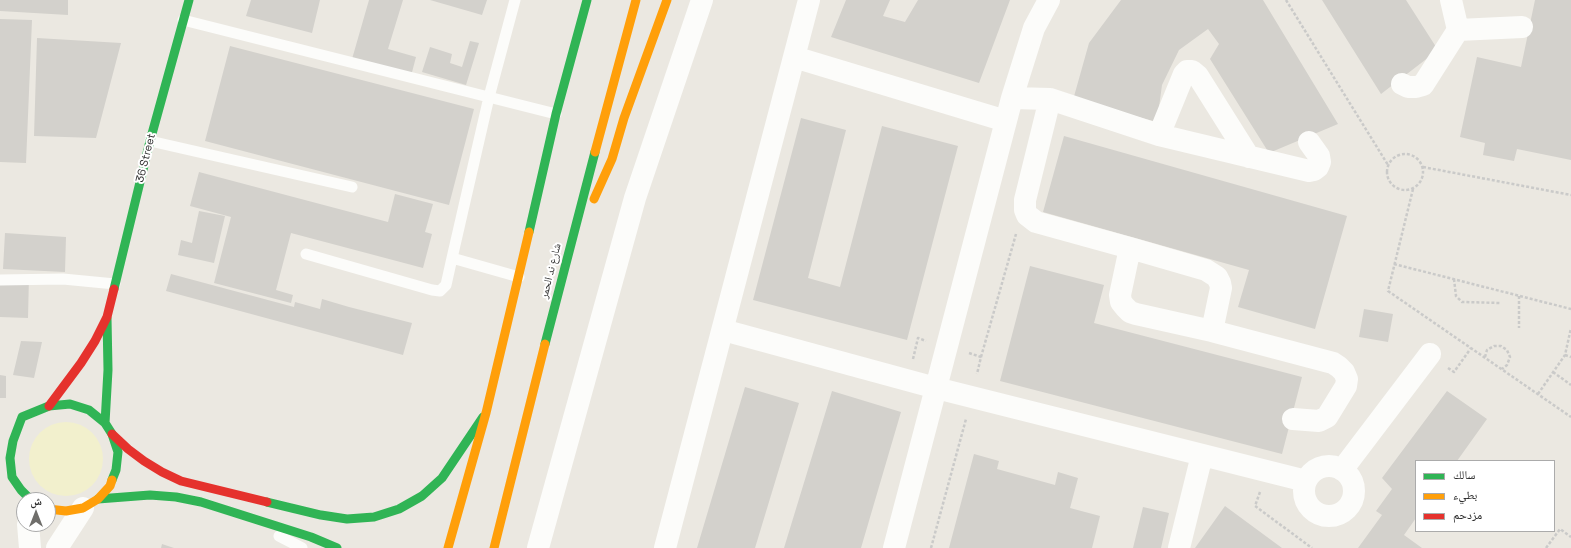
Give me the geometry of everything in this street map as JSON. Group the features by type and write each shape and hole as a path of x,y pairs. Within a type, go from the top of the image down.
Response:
{"street":[{"name":"36 Street","path":"49,406 81,363 95,341 107,317 150,141 189,0"},
{"path":"448,548 486,413 556,114 587,0"},
{"name":"شارع ند الحمر","path":"494,548 570,244 636,0"},
{"path":"570,244 596,195 612,159 624,118 667,0"},
{"path":"538,548 635,198 702,0"},
{"path":"665,548 809,0"},
{"path":"894,548 1012,98 1034,28 1049,0"},
{"path":"1402,84 1408,87 1416,87 1423,84 1458,30 1451,0"},
{"path":"1458,30 1522,27"},
{"path":"794,57 1006,121"},
{"path":"1159,135 1184,74 1187,71 1192,71 1198,76 1249,156"},
{"path":"1012,98 1050,99 1159,135 1304,170 1314,170 1318,167 1320,162 1319,156 1309,142"},
{"path":"1050,99 1024,205 1027,215 1036,222 1206,270 1217,277 1221,288 1212,331"},
{"path":"1130,248 1120,295 1125,307 1130,312 1212,331 1333,363 1344,372 1347,379 1346,386 1328,417 1319,421 1293,418"},
{"name":"36 Street","path":"105,423 108,370 107,317"},
{"path":"723,330 936,388 1306,481"},
{"path":"1342,470 1430,354"},
{"path":"8,424 49,406 70,404 89,410 105,423 112,434 118,452 116,470 110,486 90,504 57,548"},
{"path":"112,434 144,462 181,481 321,515 347,519 374,517 399,509 422,496 442,478 486,413"},
{"path":"22,417 13,441 10,458 22,492"},
{"path":"1179,548 1202,455"},
{"path":"1326,466 1334,466 1342,470 1349,476 1352,484 1354,492 1352,500 1344,510 1332,516 1315,512 1309,506 1305,498 1304,490 1306,481 1317,469 1326,466"},
{"path":"0,472 21,492"},
{"path":"56,510 66,511 124,496 150,495 176,497 201,502 310,537 337,548"},
{"path":"29,532 30,548"}],"lane":[{"path":"306,254 432,290 440,291 446,285 489,97 515,0"},
{"path":"183,20 556,114"},
{"path":"150,141 352,187"},
{"path":"452,258 519,277"},
{"path":"0,280 63,279 115,284"},
{"path":"245,517 302,548"}],"path":[{"path":"1286,0 1388,165"},
{"path":"1407,153 1414,156 1420,161 1423,167 1423,176 1420,184 1413,189 1399,189 1388,179 1388,165 1393,158 1399,154 1407,153"},
{"path":"1423,167 1571,195"},
{"path":"1413,189 1388,291 1571,417"},
{"path":"981,357 1024,205"},
{"path":"1394,264 1571,309"},
{"path":"1454,279 1456,296 1462,302 1501,303"},
{"path":"1519,296 1519,328"},
{"path":"1538,394 1565,355 1571,328"},
{"path":"1484,357 1487,350 1494,346 1501,346 1507,350 1510,357 1507,365 1502,369"},
{"path":"1565,355 1571,357"},
{"path":"1553,372 1571,385"},
{"path":"931,548 966,417"},
{"path":"1255,506 1312,548"},
{"path":"1546,548 1560,529 1571,537"}],"sand":[{"path":"59,422 73,422 87,428 97,438 103,452 103,466 97,480 87,490 73,496 59,496 56,495 56,492 45,490 35,480 29,466 29,452 35,438 45,428"}],"building":[{"path":"0,0 68,0 68,15 0,11"},
{"path":"251,0 320,0 312,33 246,16"},
{"path":"369,0 403,0 388,49 416,57 411,76 352,59"},
{"path":"430,0 487,0 482,15"},
{"path":"846,0 890,0 883,16 905,22 918,0 1010,0 979,83 831,37"},
{"path":"1121,0 1263,0 1338,124 1269,153 1210,59 1219,44 1208,29 1179,50 1162,85 1157,122 1073,100 1089,43"},
{"path":"1322,0 1406,0 1438,50 1381,94"},
{"path":"1535,0 1571,0 1571,160 1517,149 1514,161 1483,155 1485,143 1460,137 1477,57 1521,67"},
{"path":"0,19 32,20 26,163 0,162"},
{"path":"37,38 121,43 96,138 34,136"},
{"path":"470,41 479,43 466,85 422,72 430,47 452,54 450,63 462,67"},
{"path":"230,46 474,109 449,205 205,141"},
{"path":"801,118 846,130 808,278 840,287 882,126 958,146 907,340 753,300"},
{"path":"1064,136 1347,216 1315,329 1238,307 1249,270 1043,212"},
{"path":"199,172 388,222 395,194 433,204 425,232 432,234 423,268 291,233 276,290 293,295 291,303 214,283 231,217 190,206"},
{"path":"199,211 225,216 214,263 178,255 181,240 192,243"},
{"path":"5,233 66,237 65,272 3,269"},
{"path":"1030,266 1104,285 1094,323 1302,377 1282,454 1000,381"},
{"path":"171,274 294,307 295,302 320,309 322,299 412,323 403,355 166,291"},
{"path":"0,275 29,276 28,318 0,317"},
{"path":"1364,309 1393,314 1388,342 1359,337"},
{"path":"21,341 42,342 34,378 13,375"},
{"path":"0,375 6,376 6,398 0,398"},
{"path":"745,387 799,403 755,548 697,548"},
{"path":"832,391 901,412 861,548 784,548"},
{"path":"1447,391 1487,419 1458,460 1415,460 1415,519 1404,535 1422,548 1358,548 1382,515 1376,511 1392,489 1382,478"},
{"path":"974,454 999,461 997,469 1055,485 1058,472 1078,478 1070,508 1100,516 1092,548 949,548"},
{"path":"1225,506 1282,548 1195,548"},
{"path":"1143,507 1169,513 1161,548 1133,548"},
{"path":"162,544 174,548 161,548"}],"traffic: fast":[{"path":"114,289 150,141 189,0"},
{"path":"529,232 556,114 587,0"},
{"path":"545,344 595,152"},
{"path":"105,423 108,370 107,318"},
{"path":"23,492 12,477 10,458 13,441 22,417 49,406 70,404 89,410 105,423 112,434 118,452 116,470 112,480"},
{"path":"267,502 321,515 347,519 374,517 399,509 422,496 442,478 483,417"},
{"path":"98,499 150,495 176,497 201,502 311,537 337,548"}],"traffic: slow":[{"path":"595,152 636,0"},
{"path":"594,199 612,159 624,118 667,0"},
{"path":"448,548 486,413 529,232"},
{"path":"494,548 545,344"},
{"path":"56,510 66,511 83,508 98,499 110,486 112,480"}],"traffic: jam":[{"path":"49,406 81,363 95,341 107,317 114,289"},
{"path":"112,434 144,461 181,481 267,502"}]}
